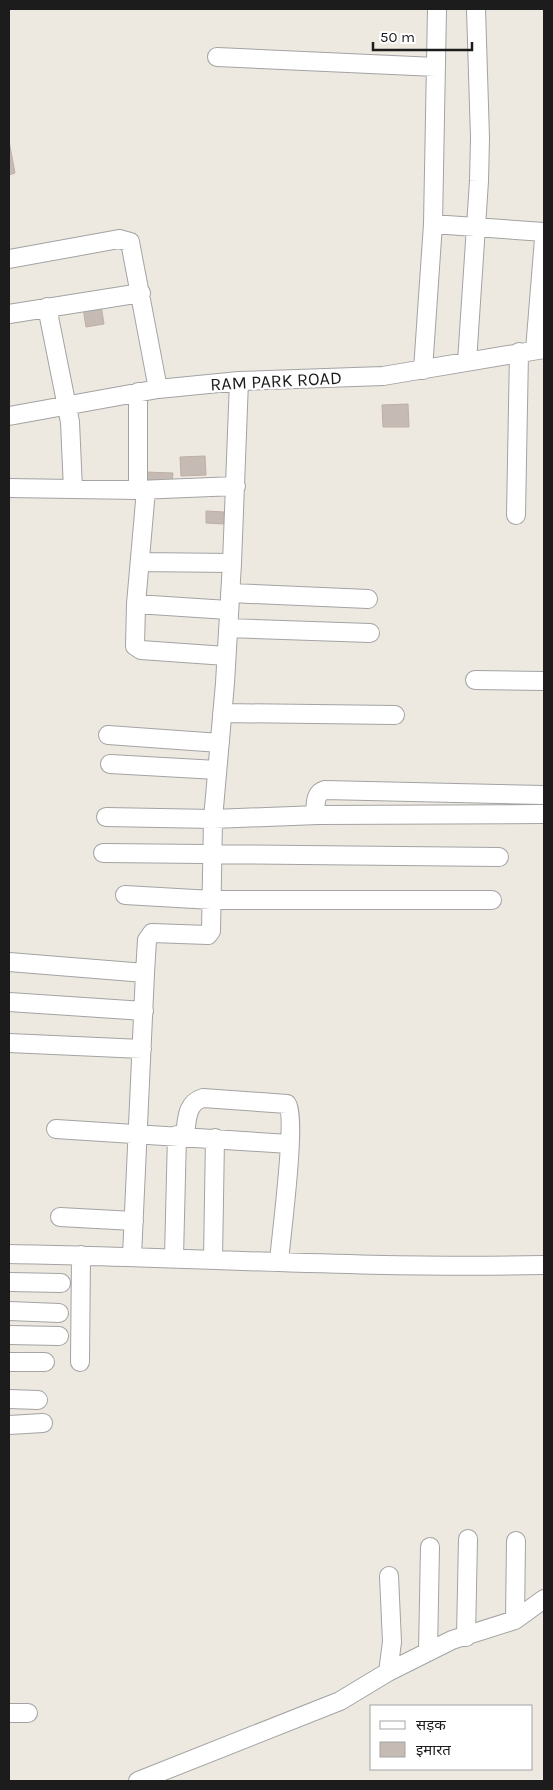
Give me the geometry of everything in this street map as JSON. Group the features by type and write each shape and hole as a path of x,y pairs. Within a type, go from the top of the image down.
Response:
{"street":[{"path":"423,370 433,224 437,9"},
{"path":"467,362 477,227 480,138 476,9"},
{"path":"217,57 436,67"},
{"path":"433,224 544,232"},
{"path":"516,515 544,238"},
{"path":"9,259 126,239 132,248 158,388"},
{"path":"9,314 141,292"},
{"path":"47,307 70,422 73,489"},
{"name":"RAM PARK ROAD","path":"9,416 158,388 239,381 383,376 533,351"},
{"path":"132,1256 145,973 149,936 157,933 208,935 211,931 212,819 220,743 228,628 236,486 239,381"},
{"path":"138,392 142,490 140,562 134,643 137,648 226,656"},
{"path":"9,488 142,490 236,486"},
{"path":"140,562 232,563"},
{"path":"136,604 368,599"},
{"path":"228,628 370,633"},
{"path":"475,680 544,681"},
{"path":"222,713 395,716"},
{"path":"108,735 220,743"},
{"path":"110,764 217,770"},
{"path":"315,815 316,798 319,793 325,790 544,795"},
{"path":"106,817 212,819 315,815 544,814"},
{"path":"103,853 499,857"},
{"path":"125,895 212,900 492,900"},
{"path":"9,962 145,973"},
{"path":"9,1002 144,1011"},
{"path":"9,1043 142,1050"},
{"path":"174,1258 181,1136 189,1110 197,1100 203,1098 283,1102 287,1104 290,1111 290,1144 279,1261"},
{"path":"56,1129 290,1144"},
{"path":"214,1259 215,1138"},
{"path":"60,1217 134,1221"},
{"path":"9,1254 132,1256 439,1267 544,1265"},
{"path":"80,1362 81,1255"},
{"path":"9,1282 61,1283"},
{"path":"9,1311 59,1313"},
{"path":"9,1335 59,1336"},
{"path":"9,1362 45,1362"},
{"path":"9,1399 38,1400"},
{"path":"9,1425 43,1423"},
{"path":"466,1636 468,1539"},
{"path":"515,1620 516,1541"},
{"path":"428,1652 430,1547"},
{"path":"388,1672 392,1642 389,1576"},
{"path":"138,1781 340,1701 388,1672 452,1640 515,1620 544,1599"},
{"path":"9,1713 28,1713"}],"building":[{"path":"9,141 15,173 9,175"},
{"path":"101,305 104,324 86,327 83,308"},
{"path":"408,404 409,427 383,427 382,405"},
{"path":"205,456 206,475 181,476 180,457"},
{"path":"145,472 173,473 172,484 144,483"},
{"path":"206,511 224,512 224,524 206,523"}]}
